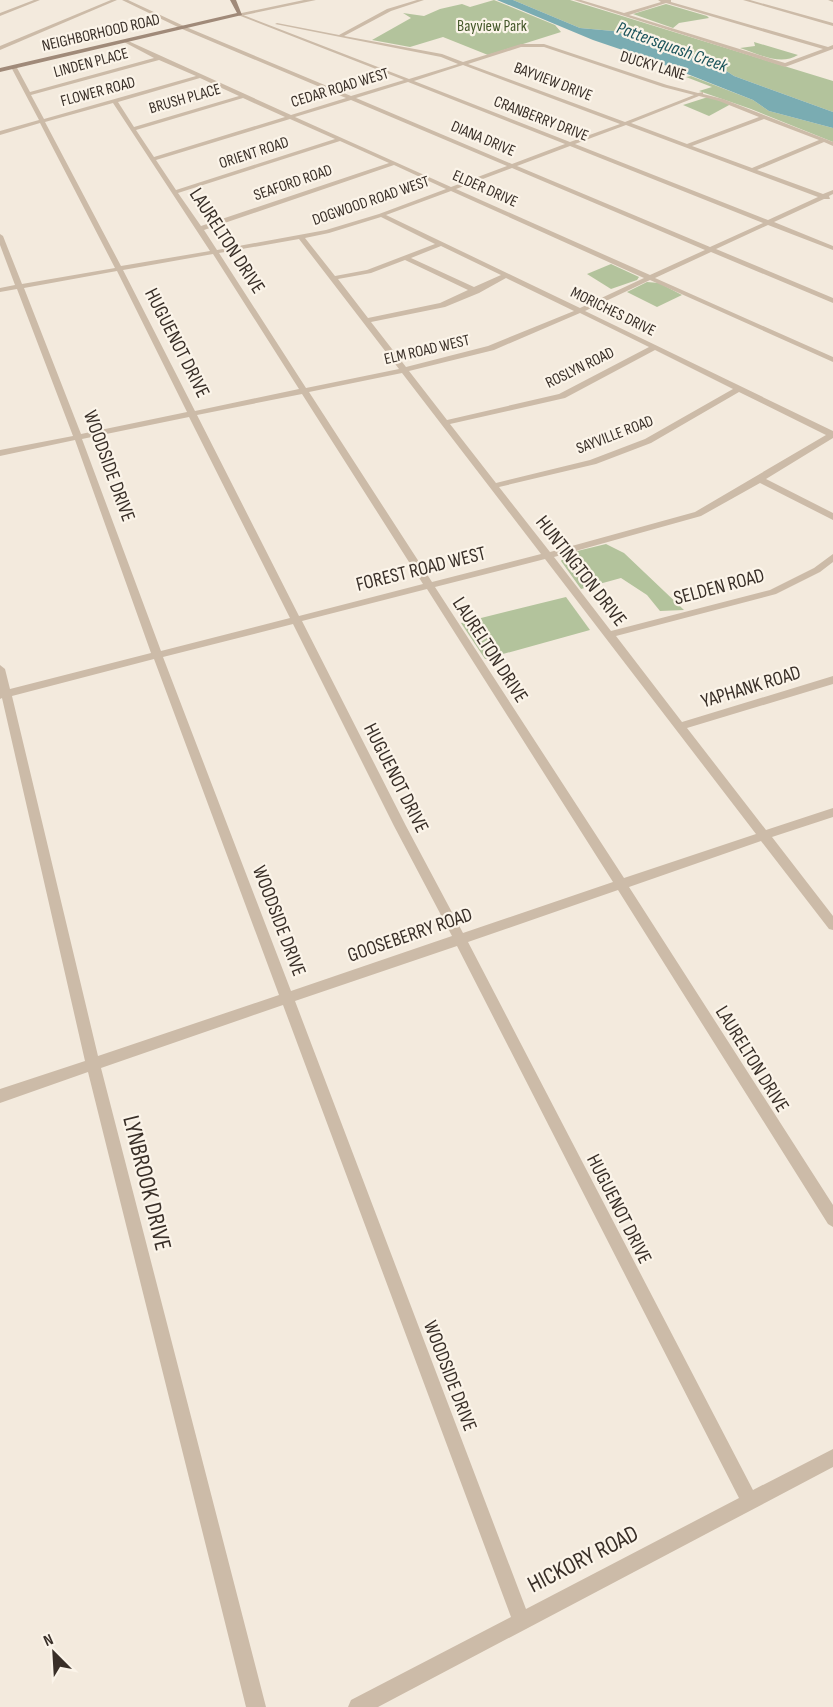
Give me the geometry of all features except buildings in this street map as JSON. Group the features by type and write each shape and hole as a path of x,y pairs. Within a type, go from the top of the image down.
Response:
{"main road":[{"path":"233,0 240,14"},
{"name":"NEIGHBORHOOD ROAD","path":"0,70 240,14"}],"street":[{"path":"0,15 38,0"},
{"path":"0,48 115,0"},
{"name":"DIANA DRIVE","path":"124,0 184,28 833,301"},
{"name":"NEIGHBORHOOD ROAD","path":"240,14 313,0"},
{"path":"340,36 396,7 422,0"},
{"path":"576,0 784,65 831,49"},
{"path":"660,0 831,49"},
{"path":"624,15 673,0"},
{"path":"745,0 833,25"},
{"path":"0,9 26,5"},
{"name":"CRANBERRY DRIVE","path":"240,14 833,248"},
{"name":"BAYVIEW DRIVE","path":"255,20 434,53 833,200"},
{"name":"ELDER DRIVE","path":"126,41 159,58 833,360"},
{"name":"CEDAR ROAD WEST","path":"153,159 522,46 535,44"},
{"name":"DUCKY LANE","path":"535,44 554,48 665,86 701,93 833,144"},
{"name":"LINDEN PLACE","path":"29,94 159,58"},
{"name":"HUGUENOT DRIVE","path":"14,67 119,269 399,826 460,939 750,1502"},
{"name":"FLOWER ROAD","path":"0,133 202,76"},
{"name":"DOGWOOD ROAD WEST","path":"0,290 302,238 381,215 570,145 701,93"},
{"name":"BRUSH PLACE","path":"133,129 244,96"},
{"name":"LAURELTON DRIVE","path":"115,102 200,229 213,253 621,884 833,1219"},
{"path":"687,146 763,117"},
{"name":"ORIENT ROAD","path":"175,192 342,139"},
{"path":"752,170 822,141"},
{"name":"SEAFORD ROAD","path":"200,229 395,163"},
{"name":"ELM ROAD WEST","path":"0,453 405,370 491,348 579,311 833,192"},
{"name":"MORICHES DRIVE","path":"381,215 655,346 833,435"},
{"name":"WOODSIDE DRIVE","path":"0,236 78,438 521,1620"},
{"name":"HUNTINGTON DRIVE","path":"302,238 833,925"},
{"path":"334,278 369,272 408,259 441,244"},
{"path":"408,259 476,291"},
{"path":"366,321 428,310 476,291 507,275"},
{"name":"ROSLYN ROAD","path":"445,423 562,396 655,346"},
{"name":"SAYVILLE ROAD","path":"493,486 593,462 648,441 738,389"},
{"name":"FOREST ROAD WEST","path":"3,694 546,556 698,514 833,435"},
{"path":"760,479 833,517"},
{"name":"SELDEN ROAD","path":"608,635 773,592 817,570 833,557"},
{"name":"LYNBROOK DRIVE","path":"0,669 3,694 93,1064 256,1707"},
{"name":"YAPHANK ROAD","path":"679,727 833,680"},
{"name":"GOOSEBERRY ROAD","path":"0,1096 833,813"},
{"name":"HICKORY ROAD","path":"358,1707 833,1458"}],"green space":[{"name":"Bayview Park","path":"494,0 555,25 561,32 488,55 443,37 410,47 372,40 411,18 403,13 424,16 440,9 462,4 470,7"},
{"path":"513,0 570,0 833,81 833,112 734,76 711,61 613,31 580,28"},
{"path":"666,4 709,18 679,23 673,28 633,14"},
{"path":"754,42 798,55 777,59 740,48 755,46"},
{"path":"691,76 753,100 769,111 833,128 833,142 699,91 712,87 686,77"},
{"path":"708,97 731,104 709,116 683,105"},
{"path":"611,264 639,277 637,280 611,289 587,274"},
{"path":"647,282 659,283 682,295 657,307 627,292"},
{"path":"606,544 624,553 684,610 660,611 647,595 621,578 581,589 561,561 565,554"},
{"path":"566,597 590,630 485,659 461,623"}],"water":[{"path":"497,0 513,0 580,28 613,31 711,61 734,76 833,112 833,128 769,111 753,100 652,60 593,40"}],"water label":[{"name":"Pattersquash Creek","path":"672,47"}]}
